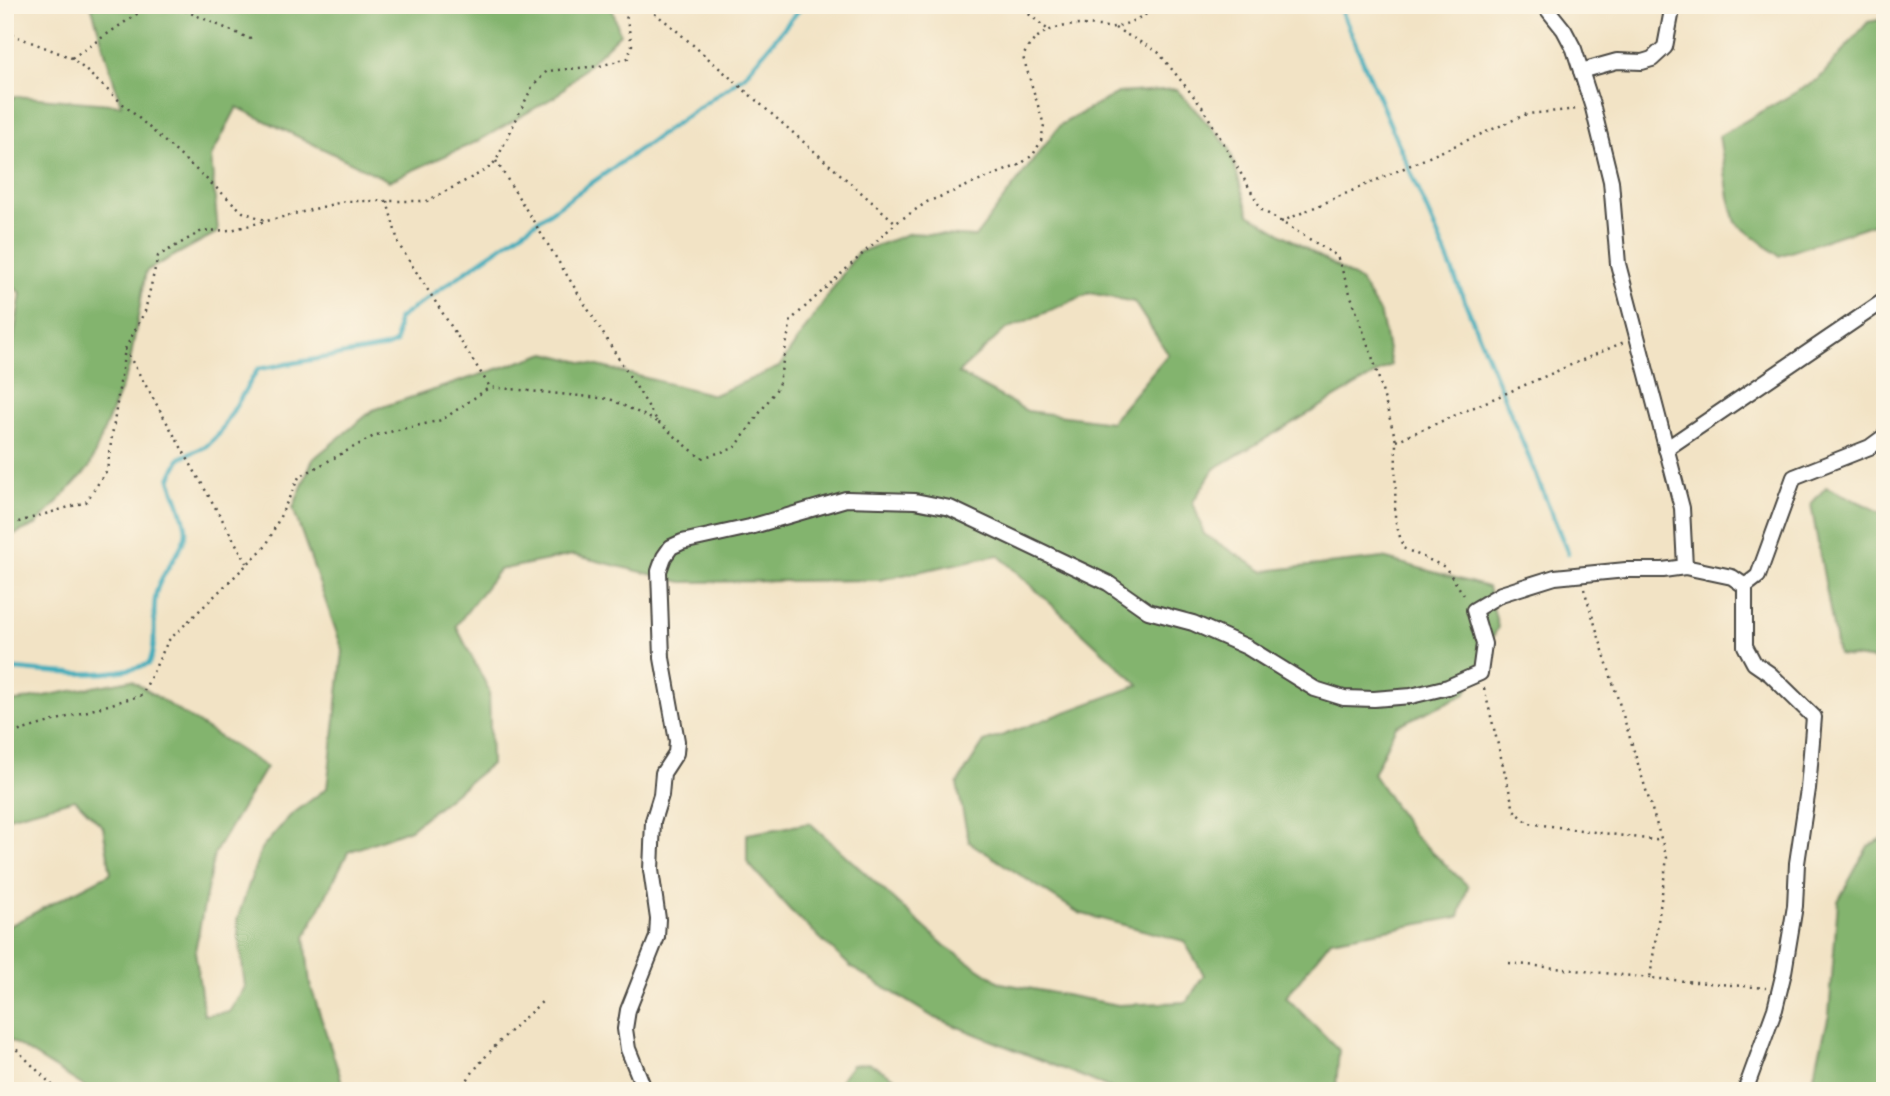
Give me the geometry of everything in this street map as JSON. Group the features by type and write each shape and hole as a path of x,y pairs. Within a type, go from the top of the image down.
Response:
{"street":[{"path":"1544,5 1564,30 1574,49 1593,108 1611,181 1618,264 1682,508 1685,567"},
{"path":"1581,71 1616,61 1642,62 1652,59 1665,47 1673,5"},
{"path":"1667,449 1885,300"},
{"path":"1745,586 1758,576 1794,477 1870,447 1885,436"},
{"path":"645,1091 628,1049 625,1029 628,1010 657,937 659,919 651,870 653,821 661,795 663,773 676,753 677,740 662,658 659,584 659,571 664,556 671,547 846,499 915,501 950,508 1108,583 1148,611 1193,623 1247,647 1315,689 1344,698 1411,696 1448,687 1480,673 1484,644 1474,610 1501,594 1555,577 1685,567 1732,577 1745,586"},
{"path":"1745,586 1745,646 1754,663 1770,674 1814,717 1808,789 1797,863 1795,906 1780,989 1745,1091"}],"path":[{"path":"72,58 150,5"},
{"path":"172,5 253,40"},
{"path":"5,526 86,502 107,470 125,349 145,311 158,256 202,231 231,230 346,201 428,201 486,170 496,161 532,87 547,71 600,66 628,58 632,45 624,5"},
{"path":"643,5 669,24 896,223"},
{"path":"1018,5 1047,29"},
{"path":"1115,28 1164,5"},
{"path":"5,733 13,733 142,695 168,641 266,546 299,477 376,435 442,421 490,387 610,399 658,422 701,457 735,448 778,387 792,320 896,223 927,202 1019,164 1033,155 1041,141 1044,125 1023,57 1027,49 1047,29 1075,26 1115,28 1158,52 1203,108 1262,210 1337,256 1375,365 1396,442 1395,519 1403,548 1445,567 1474,610"},
{"path":"5,32 72,58 243,212 267,221"},
{"path":"1281,222 1527,114 1593,108"},
{"path":"496,161 658,422"},
{"path":"387,201 399,245 490,387"},
{"path":"1396,442 1637,337"},
{"path":"125,349 247,563"},
{"path":"1580,576 1667,858 1650,978"},
{"path":"1480,673 1514,810 1528,823 1662,841"},
{"path":"1508,963 1780,989"},
{"path":"460,1091 475,1067 542,1001"},
{"path":"5,1042 13,1046 58,1091"}],"green space":[{"path":"91,5 611,5 620,34 556,96 478,141 389,181 237,107 211,157 218,232 146,271 129,368 89,468 36,525 5,538 5,392 21,293 5,281 5,109 15,96 121,105"},
{"path":"1885,19 1885,220 1779,256 1736,223 1719,136 1819,79 1868,22"},
{"path":"1176,89 1229,147 1249,214 1360,281 1381,315 1391,365 1214,469 1193,502 1204,534 1263,571 1383,558 1488,587 1498,627 1465,694 1396,726 1373,774 1414,835 1468,886 1459,917 1331,940 1286,997 1339,1050 1336,1087 1328,1091 1113,1089 933,1017 851,967 790,910 747,862 747,834 810,823 945,946 1001,983 1118,1005 1187,1002 1204,975 1184,941 1079,913 969,842 957,784 984,742 1139,685 998,555 879,580 682,582 573,555 499,570 456,626 489,690 491,764 410,829 348,852 305,937 310,984 343,1085 340,1091 146,1091 143,1088 90,1090 5,1037 5,928 111,873 103,827 75,799 5,818 5,703 131,680 266,767 214,854 195,951 204,1015 229,1012 245,987 237,920 261,849 290,816 327,788 343,651 293,508 313,459 373,410 546,353 714,395 779,367 857,253 910,233 975,237 1060,125 1118,93","holes":["1090,293 1134,302 1168,354 1111,422 1027,411 958,373 1005,330"]},
{"path":"1826,487 1885,514 1885,661 1838,655 1811,504"},
{"path":"1885,837 1885,1091 1810,1091 1829,1015 1838,901 1868,846"},
{"path":"869,1063 918,1091 832,1091 852,1065"}],"waterway":[{"path":"5,668 96,673 149,664 157,589 182,544 186,531 170,479 180,458 207,446 219,434 258,369 387,347 396,343 398,319 744,76 803,5"},
{"path":"1339,5 1441,243 1568,553"}]}
